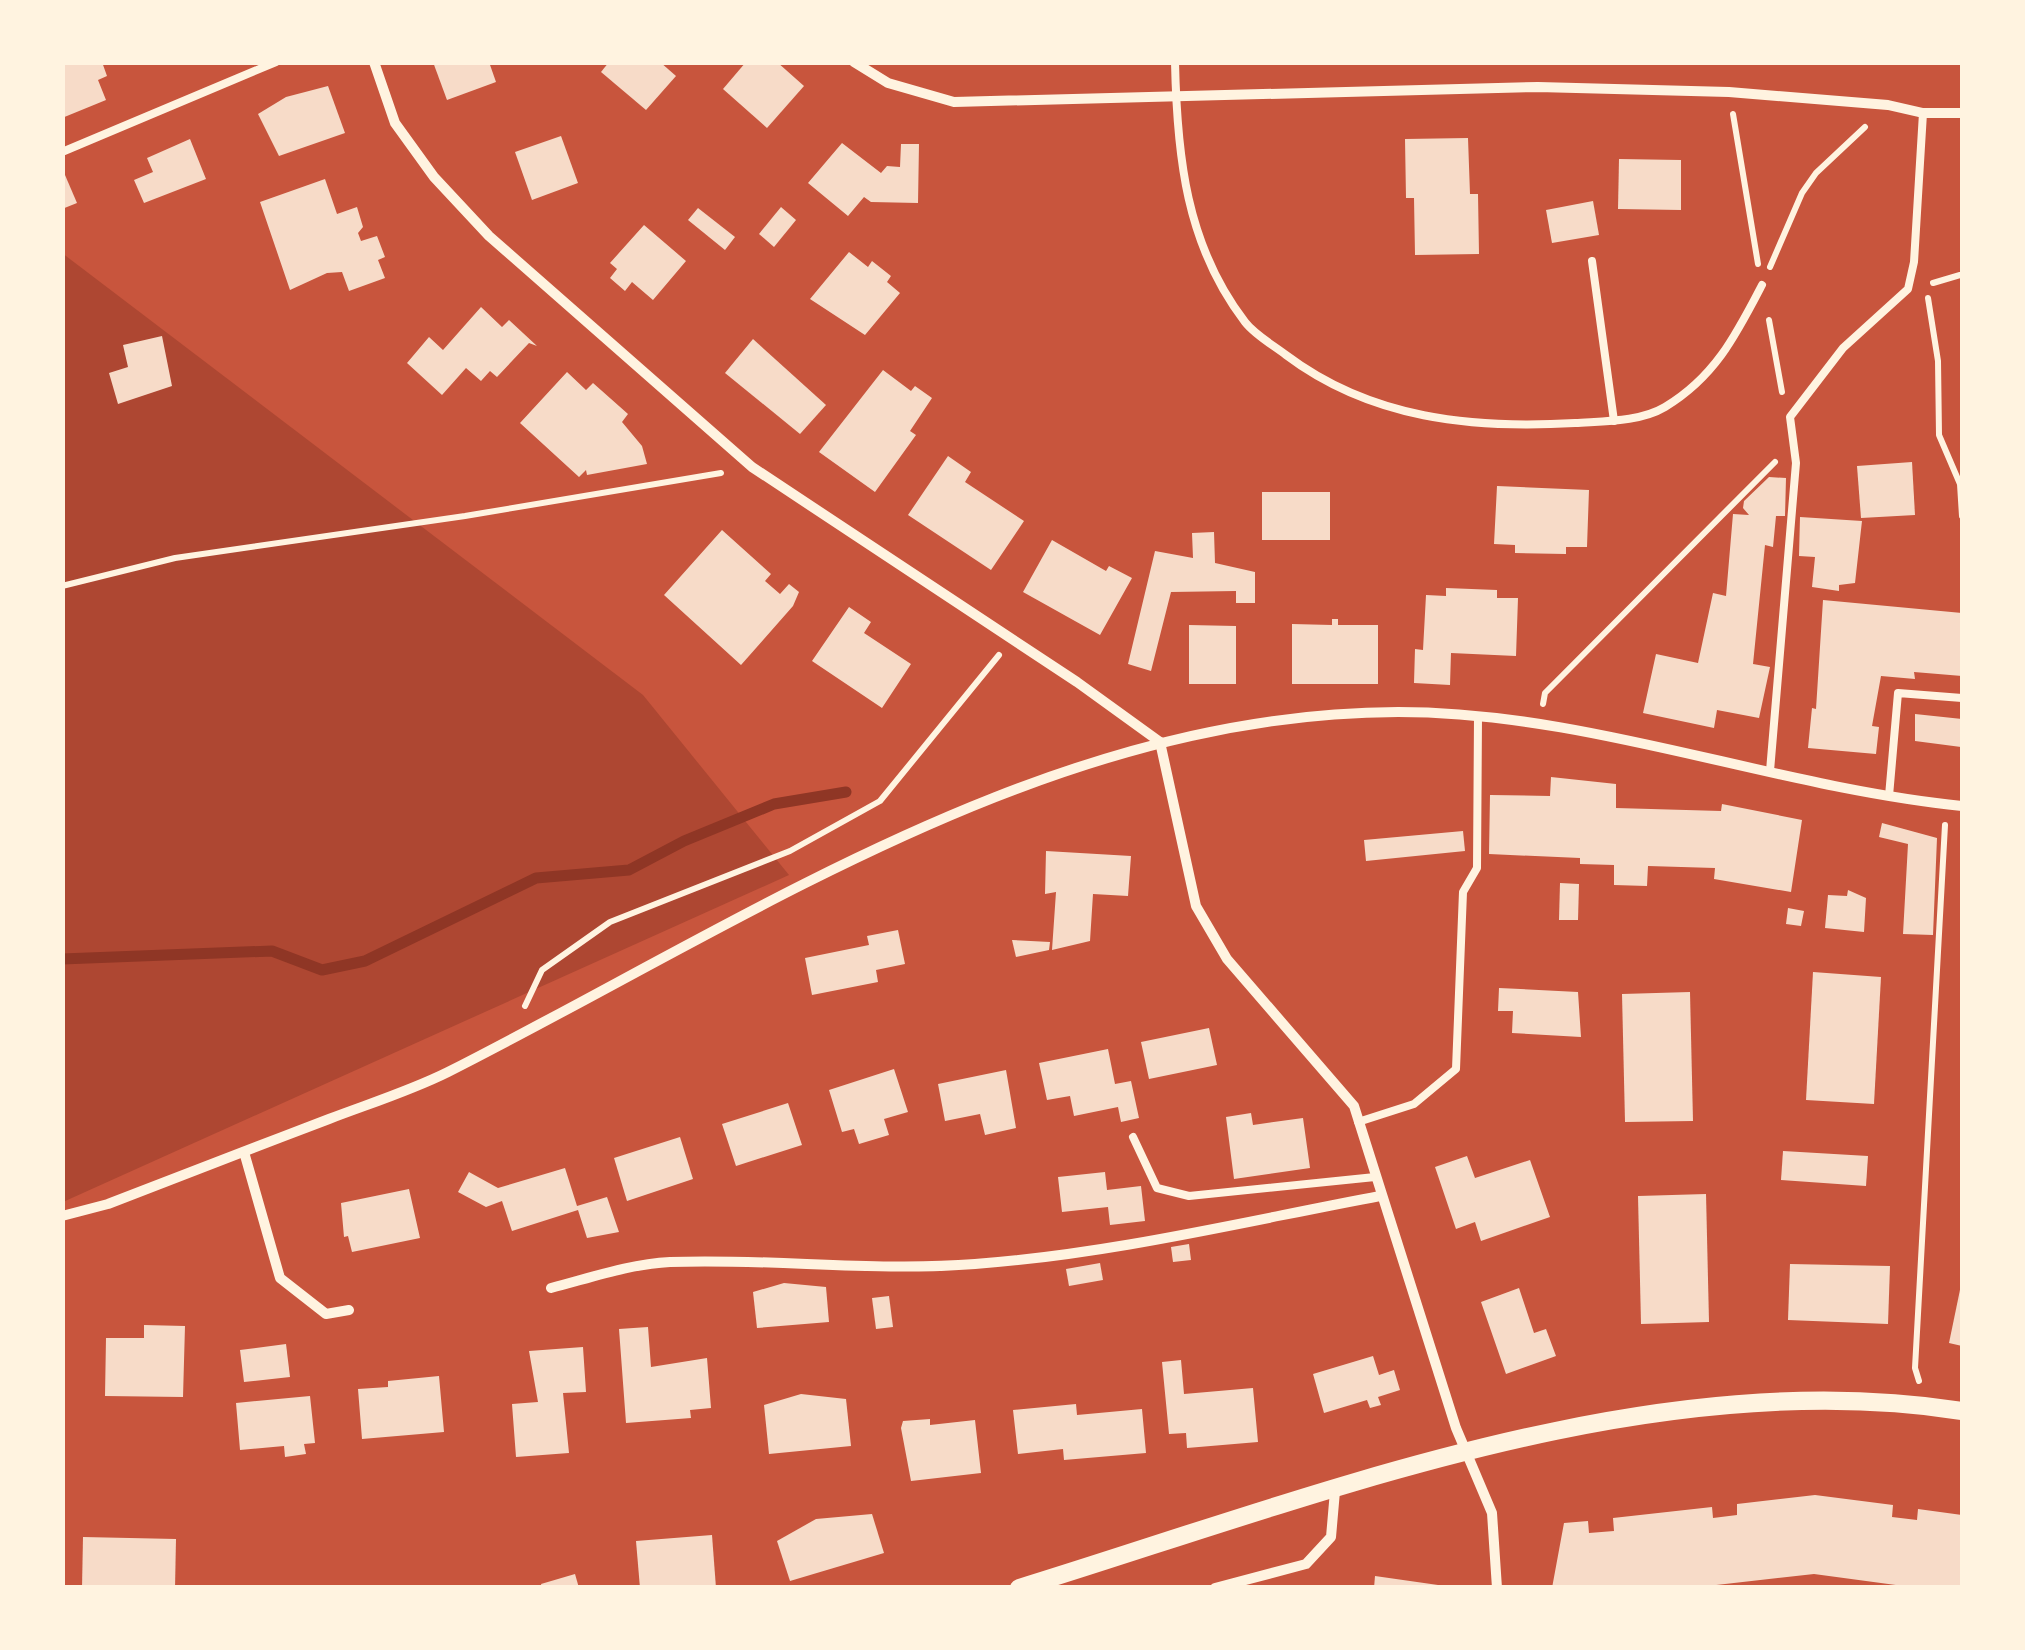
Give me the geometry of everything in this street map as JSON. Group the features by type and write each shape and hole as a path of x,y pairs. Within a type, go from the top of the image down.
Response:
{"street":[{"path":"374,62 395,123 434,177 488,236 752,468 1012,638 1160,742 1196,906 1226,959 1354,1106 1380,1196 1467,1454 1492,1514 1497,1588"},
{"path":"854,62 888,83 954,102 1538,88 1729,92 1888,105 1923,112 1962,112"},
{"path":"62,1216 108,1204 442,1075 944,814 1160,742 1322,715 1402,712 1478,717 1539,725 1890,796 1962,806"},
{"path":"244,1152 280,1278 326,1314 349,1310"},
{"path":"551,1288 630,1267 670,1262 867,1268 977,1264 1134,1242 1380,1196"},
{"path":"1018,1588 1336,1491 1621,1417 1718,1403 1812,1398 1962,1411"},
{"path":"1215,1588 1306,1564 1331,1537 1336,1491"}],"lane":[{"path":"62,152 276,62"},
{"path":"1175,62 1179,148 1200,249 1246,325 1305,369 1352,397 1411,415 1515,426 1614,421 1660,410 1702,382 1726,354 1762,284"},
{"path":"1770,771 1794,444 1790,416 1843,348 1908,288 1914,262 1923,112"},
{"path":"1592,261 1614,421"},
{"path":"1890,796 1898,693 1962,698"},
{"path":"1358,1122 1414,1104 1456,1069 1462,892 1476,868 1478,717"},
{"path":"1133,1137 1157,1188 1189,1196 1375,1177"}],"path":[{"path":"1729,92 1762,284 1790,416"},
{"path":"1762,284 1809,183 1888,105"},
{"path":"1960,276 1943,277 1928,287 1938,360 1938,434 1960,484 1962,516"},
{"path":"1539,725 1544,693 1794,444"},
{"path":"62,586 175,558 465,516 752,468"},
{"path":"526,1031 524,1006 542,970 610,922 790,852 880,801 1012,638"},
{"path":"1928,1406 1915,1368 1946,804"}],"shaded area":[{"path":"62,253 643,695 789,875 63,1202"}],"building":[{"path":"62,62 102,62 107,76 98,80 106,100 62,118"},
{"path":"433,62 489,62 496,82 447,100"},
{"path":"609,62 660,62 676,76 646,110 601,72"},
{"path":"746,62 777,62 804,86 767,128 723,89"},
{"path":"328,86 345,133 279,156 258,114 286,97"},
{"path":"561,136 578,183 532,200 515,152"},
{"path":"1468,138 1470,194 1478,194 1479,254 1415,255 1414,198 1406,198 1405,139"},
{"path":"190,139 206,179 144,203 134,180 153,172 147,158"},
{"path":"842,143 881,173 887,166 900,167 901,144 919,144 918,203 871,202 864,197 848,216 808,183"},
{"path":"1619,159 1681,160 1681,210 1618,209"},
{"path":"62,168 77,203 62,209"},
{"path":"325,179 337,214 357,207 363,227 358,233 361,241 377,236 385,257 378,260 385,278 349,291 342,272 327,273 290,290 260,202"},
{"path":"1593,201 1599,235 1552,243 1546,210"},
{"path":"781,207 796,220 774,247 759,234"},
{"path":"698,208 735,237 725,250 688,220"},
{"path":"644,225 686,261 653,300 632,282 625,291 610,278 617,269 610,263"},
{"path":"849,252 868,267 872,261 891,276 887,282 900,293 865,335 810,299"},
{"path":"481,307 502,327 509,320 537,346 529,343 497,377 490,371 481,381 466,368 442,395 407,363 429,337 443,350"},
{"path":"162,336 172,386 118,404 109,373 128,367 123,345"},
{"path":"753,339 826,405 800,434 725,373"},
{"path":"883,370 911,391 915,386 932,398 910,431 916,435 875,492 819,452"},
{"path":"567,372 586,390 593,383 628,414 622,422 642,446 647,464 587,475 586,470 579,477 520,423"},
{"path":"948,456 971,472 965,482 1024,521 991,570 908,515"},
{"path":"1912,462 1915,515 1861,518 1857,466"},
{"path":"1769,477 1786,478 1785,516 1776,516 1773,547 1765,545 1753,664 1770,667 1759,718 1717,710 1714,728 1643,713 1656,654 1698,663 1713,593 1726,596 1733,514 1749,515 1743,508 1744,501"},
{"path":"1497,486 1589,490 1587,547 1566,547 1566,554 1515,553 1515,545 1494,544"},
{"path":"1262,492 1330,492 1330,540 1262,540"},
{"path":"1800,517 1862,521 1855,583 1839,585 1839,591 1812,587 1815,557 1799,556"},
{"path":"722,530 771,574 765,581 780,594 789,584 799,592 793,606 741,665 664,595"},
{"path":"1214,532 1215,563 1255,572 1255,603 1236,603 1236,591 1171,592 1151,671 1128,664 1155,551 1193,558 1192,533"},
{"path":"1052,540 1106,571 1109,566 1132,578 1100,635 1023,592"},
{"path":"1446,588 1497,590 1497,598 1518,598 1516,656 1451,653 1450,685 1414,683 1415,649 1423,650 1426,595 1446,596"},
{"path":"1823,600 1962,613 1962,676 1914,672 1915,679 1881,676 1872,726 1879,727 1876,754 1808,748 1812,708 1816,709"},
{"path":"849,607 871,622 864,633 911,664 882,708 812,661"},
{"path":"1332,619 1338,619 1338,625 1378,625 1378,684 1292,684 1292,624 1332,625"},
{"path":"1189,625 1236,626 1236,684 1189,684"},
{"path":"1915,714 1962,719 1961,747 1915,741"},
{"path":"1551,777 1616,784 1616,808 1721,811 1722,804 1802,820 1791,892 1714,879 1715,868 1648,866 1647,886 1614,885 1614,865 1580,864 1580,858 1489,854 1490,795 1550,796"},
{"path":"1882,823 1937,838 1933,935 1903,934 1908,844 1879,837"},
{"path":"1463,831 1465,851 1366,861 1364,840"},
{"path":"1046,851 1131,856 1128,896 1093,894 1090,941 1052,950 1056,892 1045,894"},
{"path":"1560,883 1579,884 1578,920 1559,920"},
{"path":"1848,890 1866,898 1864,932 1825,928 1828,895 1847,896"},
{"path":"1788,908 1804,911 1801,926 1786,924"},
{"path":"898,930 905,964 876,970 878,982 812,995 805,958 869,945 867,936"},
{"path":"1012,940 1050,942 1049,950 1016,957"},
{"path":"1813,972 1881,977 1874,1104 1806,1100"},
{"path":"1499,988 1578,992 1581,1037 1512,1033 1513,1011 1498,1011"},
{"path":"1690,992 1693,1121 1625,1122 1622,994"},
{"path":"1209,1028 1217,1065 1149,1079 1141,1042"},
{"path":"1108,1049 1115,1084 1131,1081 1139,1118 1121,1122 1118,1107 1074,1116 1070,1096 1047,1100 1039,1063"},
{"path":"894,1069 908,1112 884,1119 889,1135 859,1144 854,1129 842,1132 829,1090"},
{"path":"1006,1070 1016,1128 985,1135 980,1114 945,1121 938,1084"},
{"path":"788,1103 802,1145 736,1166 722,1124"},
{"path":"1251,1113 1253,1125 1303,1118 1310,1168 1234,1179 1226,1117"},
{"path":"680,1137 693,1179 627,1201 614,1158"},
{"path":"1783,1151 1868,1156 1866,1186 1781,1180"},
{"path":"1467,1156 1475,1178 1530,1160 1550,1217 1481,1241 1475,1222 1456,1229 1435,1167"},
{"path":"565,1168 577,1206 607,1197 619,1232 587,1238 578,1210 512,1231 502,1201 486,1207 458,1192 469,1172 498,1188"},
{"path":"1105,1172 1107,1190 1141,1186 1145,1221 1110,1225 1108,1207 1062,1212 1058,1177"},
{"path":"409,1189 420,1238 352,1252 348,1236 344,1237 341,1203"},
{"path":"1706,1194 1709,1322 1641,1324 1638,1196"},
{"path":"1189,1244 1191,1260 1173,1262 1171,1247"},
{"path":"1100,1263 1103,1280 1069,1286 1066,1269"},
{"path":"1790,1264 1890,1266 1888,1324 1788,1320"},
{"path":"784,1283 826,1287 829,1322 757,1328 753,1292"},
{"path":"1962,1285 1962,1346 1949,1343"},
{"path":"1519,1288 1534,1333 1546,1329 1556,1356 1506,1374 1481,1302"},
{"path":"889,1296 893,1327 876,1329 872,1298"},
{"path":"144,1325 185,1326 183,1397 105,1396 106,1338 144,1338"},
{"path":"648,1327 651,1367 707,1358 711,1408 690,1410 691,1418 626,1423 619,1329"},
{"path":"286,1344 290,1377 244,1382 240,1350"},
{"path":"583,1347 586,1392 563,1393 569,1453 516,1457 512,1404 538,1402 529,1351"},
{"path":"1373,1356 1379,1375 1394,1370 1400,1390 1378,1397 1381,1405 1370,1408 1367,1400 1324,1413 1313,1374"},
{"path":"1181,1360 1184,1394 1253,1388 1258,1442 1187,1448 1186,1433 1169,1434 1162,1362"},
{"path":"439,1376 444,1432 362,1439 358,1389 388,1387 388,1381"},
{"path":"801,1394 846,1399 851,1446 769,1454 764,1405"},
{"path":"310,1396 315,1443 304,1444 306,1454 285,1457 284,1446 240,1450 236,1403"},
{"path":"1076,1404 1077,1415 1142,1409 1146,1453 1064,1460 1063,1449 1018,1454 1013,1410"},
{"path":"930,1419 930,1425 975,1420 981,1473 911,1481 903,1421"},
{"path":"1815,1495 1893,1505 1892,1517 1917,1520 1918,1509 1962,1515 1962,1588 1918,1588 1814,1574 1690,1588 1552,1588 1564,1523 1588,1521 1589,1533 1614,1531 1613,1518 1712,1507 1713,1518 1737,1515 1737,1504"},
{"path":"872,1514 884,1553 790,1581 777,1541 816,1519"},
{"path":"712,1535 716,1588 640,1588 636,1541"},
{"path":"83,1537 176,1539 175,1588 82,1588"},
{"path":"575,1574 579,1588 542,1588 541,1584"},
{"path":"1375,1576 1438,1585 1438,1588 1374,1588"}],"waterway":[{"path":"62,959 272,951 322,970 365,961 536,878 629,870 684,841 774,804 846,792"}]}
